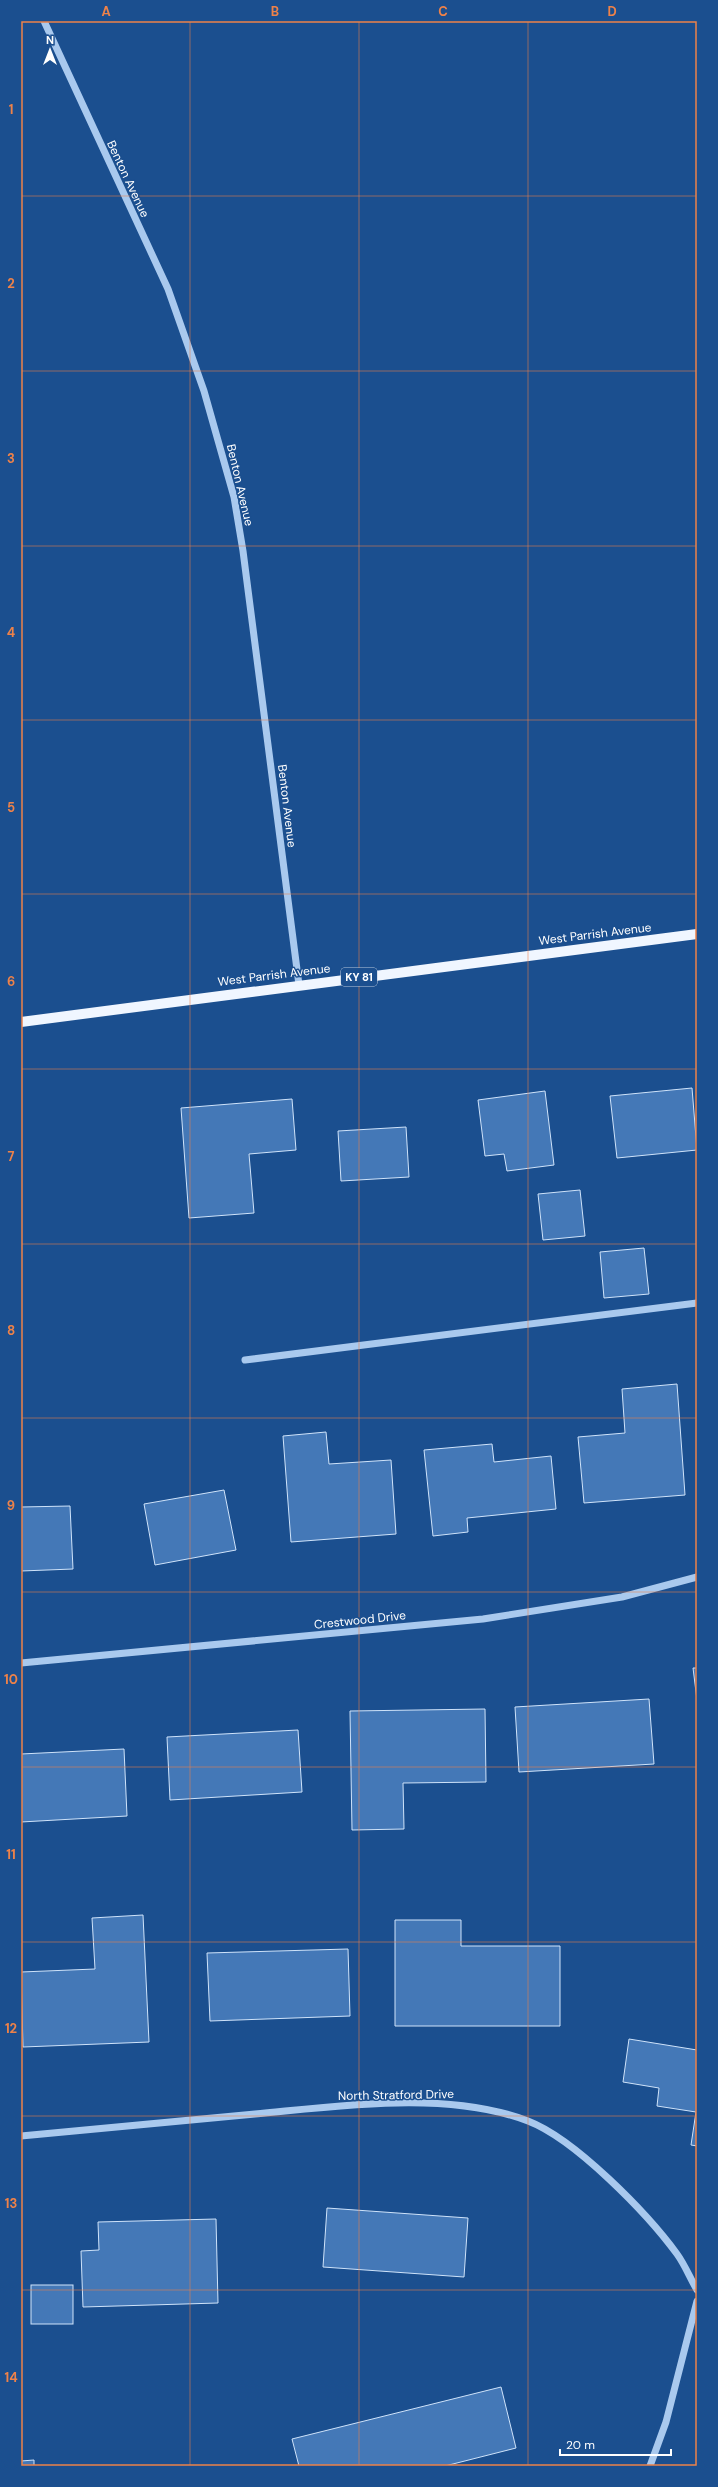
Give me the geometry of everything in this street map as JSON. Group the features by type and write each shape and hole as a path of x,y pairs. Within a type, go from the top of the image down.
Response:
{"main road":[{"name":"West Parrish Avenue","path":"21,1022 697,934"}],"street":[{"name":"Benton Avenue","path":"44,21 168,289 204,391 234,497 244,551 298,985"},
{"path":"245,1360 697,1303"},
{"name":"Crestwood Drive","path":"21,1663 483,1619 622,1597 697,1577"},
{"name":"North Stratford Drive","path":"21,2136 329,2108 441,2103 488,2108 530,2122 568,2144 629,2199 677,2254 697,2290"},
{"path":"650,2466 666,2422 697,2301"}],"building":[{"path":"692,1088 697,1150 617,1158 610,1096"},
{"path":"545,1091 554,1165 507,1171 504,1154 485,1156 478,1100"},
{"path":"292,1099 296,1150 249,1154 254,1213 189,1218 181,1108"},
{"path":"406,1127 409,1177 341,1181 338,1131"},
{"path":"580,1190 585,1236 543,1240 538,1194"},
{"path":"644,1248 649,1294 604,1298 600,1252"},
{"path":"677,1384 685,1495 584,1503 578,1437 625,1433 622,1389"},
{"path":"326,1432 329,1464 391,1460 396,1534 291,1542 283,1436"},
{"path":"492,1444 494,1462 551,1456 556,1509 467,1518 468,1532 433,1536 424,1450"},
{"path":"224,1490 236,1550 155,1565 144,1504"},
{"path":"70,1506 73,1569 21,1571 21,1507"},
{"path":"693,1668 697,1668 697,1700"},
{"path":"649,1699 654,1764 519,1772 515,1707"},
{"path":"485,1709 486,1782 403,1783 404,1829 352,1830 350,1711"},
{"path":"298,1730 302,1792 170,1800 167,1737"},
{"path":"124,1749 127,1816 21,1822 21,1754"},
{"path":"143,1915 149,2042 23,2047 21,1972 95,1969 92,1918"},
{"path":"395,1920 461,1920 461,1946 560,1946 560,2026 395,2026"},
{"path":"348,1949 350,2016 210,2021 207,1953"},
{"path":"629,2039 697,2050 697,2146 691,2145 696,2112 657,2106 659,2088 623,2082"},
{"path":"327,2208 468,2218 464,2277 323,2267"},
{"path":"216,2219 218,2303 83,2307 81,2251 99,2250 98,2222"},
{"path":"31,2285 73,2285 73,2324 31,2324"},
{"path":"501,2387 516,2448 445,2466 299,2466 292,2439"},
{"path":"34,2460 34,2466 21,2466 21,2461"}]}
